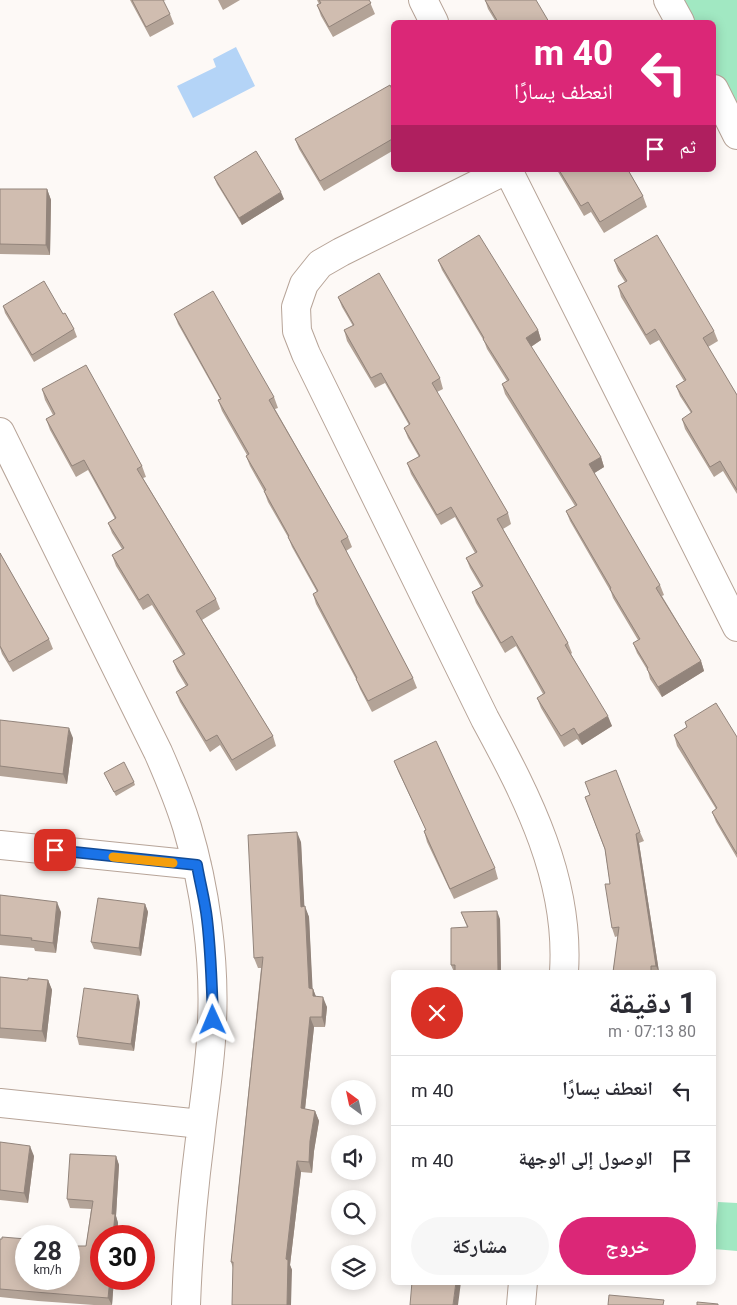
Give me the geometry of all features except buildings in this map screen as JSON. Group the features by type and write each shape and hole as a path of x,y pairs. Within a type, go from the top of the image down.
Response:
{"street":[{"path":"423,0 433,20"},
{"path":"668,0 679,20"},
{"path":"716,93 737,135"},
{"path":"503,172 320,264 304,284 296,307 297,331 306,354 476,701 517,778 539,828 552,865 561,912 564,970"},
{"path":"508,172 737,627"},
{"path":"0,432 158,752 174,789 197,865 212,968 213,1020 209,1072 193,1197 186,1305"},
{"path":"0,845 197,865"},
{"path":"0,1103 201,1124"},
{"path":"521,1305 523,1285"}],"green space":[{"path":"669,0 737,0 737,119 716,82 716,20 680,20"},
{"path":"718,1202 737,1203 737,1251 716,1249"}],"water":[{"path":"236,47 255,86 193,118 177,86 216,67 213,59"}],"slow traffic":[{"path":"113,857 173,863"}],"route":[{"path":"55,850 197,865 212,968 213,1020"}]}
